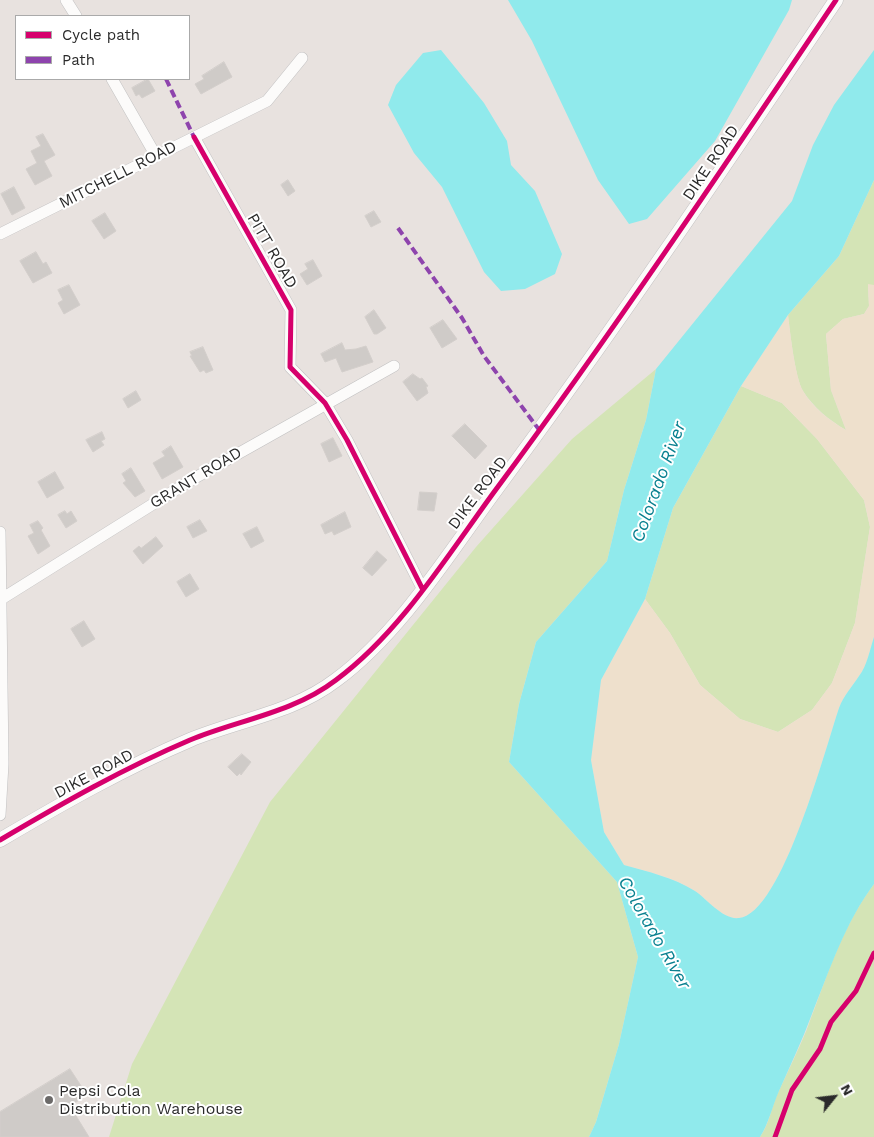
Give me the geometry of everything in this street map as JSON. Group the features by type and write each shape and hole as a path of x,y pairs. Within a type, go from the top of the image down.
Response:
{"street":[{"path":"66,0 75,15"},
{"name":"DIKE ROAD","path":"0,840 123,771 222,728 283,709 319,692 367,654 422,588 646,284 836,0"},
{"name":"MITCHELL ROAD","path":"0,234 267,101 302,58"},
{"path":"113,80 156,156"},
{"name":"PITT ROAD","path":"194,137 291,310 290,367 325,403 348,440 422,588"},
{"name":"GRANT ROAD","path":"3,598 193,479 325,403 394,366"},
{"path":"0,532 3,598 4,764 0,814"}],"green space":[{"path":"874,180 874,285 868,285 869,306 864,314 843,319 826,334 831,390 846,430 822,413 803,391 795,366 788,315 839,256"},
{"path":"656,369 646,420 624,490 607,561 536,642 519,704 509,762 617,882 638,957 619,1044 596,1122 589,1137 109,1137 132,1064 270,802 476,547 572,439"},
{"path":"741,386 782,403 817,439 864,500 870,527 855,623 832,683 812,710 778,732 740,719 700,685 670,633 645,599 673,508"},
{"path":"874,884 874,1137 760,1137 807,1029 844,935"}],"sand":[{"path":"868,284 874,285 874,637 862,672 839,708 813,790 786,860 771,889 755,909 739,918 733,918 721,912 687,886 661,875 624,865 604,832 591,760 601,680 645,599 670,633 700,685 740,719 778,732 812,710 832,683 855,623 870,527 864,500 817,439 782,403 741,386 788,315 795,365 803,391 811,403 822,413 846,430 831,390 826,334 843,319 864,314 869,306"}],"water":[{"path":"508,0 792,0 789,10 715,141 647,219 629,224 598,180 532,41"},
{"path":"441,50 484,103 507,141 511,165 535,191 562,254 555,274 525,289 501,291 484,272 442,187 414,153 388,105 396,85 423,53"},
{"name":"Colorado River","path":"874,50 874,180 839,256 788,315 741,386 673,508 645,599 601,680 591,760 604,832 624,865 678,882 695,891 727,916 739,918 755,909 771,889 786,860 813,790 839,708 862,672 874,637 874,884 846,930 760,1137 589,1137 596,1122 619,1044 638,957 617,882 509,762 519,704 536,642 607,561 624,490 646,420 656,369 792,201 813,145 834,105"}],"building":[{"path":"224,62 232,77 201,94 195,84 204,79 202,76"},
{"path":"149,80 155,91 142,98 139,94 136,96 132,88"},
{"path":"43,134 55,155 44,161 52,176 35,185 26,169 37,163 31,151 41,146 36,137"},
{"path":"288,180 295,191 288,196 281,185"},
{"path":"14,187 25,208 12,215 1,194"},
{"path":"374,211 381,222 371,227 365,216"},
{"path":"105,213 116,231 104,239 92,221"},
{"path":"36,252 43,264 46,262 52,273 33,283 20,261"},
{"path":"313,260 322,276 307,285 300,274 308,269 305,264"},
{"path":"69,285 80,305 64,314 58,303 63,300 58,290"},
{"path":"374,310 386,328 377,334 374,334 365,317"},
{"path":"443,320 457,339 442,348 430,328"},
{"path":"342,343 345,350 366,346 373,362 342,372 336,358 325,362 321,354"},
{"path":"203,347 213,370 206,373 204,370 200,372 190,356 192,356 190,352"},
{"path":"413,374 420,379 422,378 428,386 426,387 428,393 417,401 403,382"},
{"path":"136,391 141,400 128,408 123,399"},
{"path":"465,424 487,446 475,459 452,436"},
{"path":"102,432 105,439 101,441 104,445 93,452 86,440"},
{"path":"333,438 342,456 329,462 321,444"},
{"path":"171,446 183,467 162,479 153,463 165,456 162,452"},
{"path":"131,468 145,491 135,497 123,483 126,481 122,474"},
{"path":"55,472 64,488 47,498 38,482"},
{"path":"420,492 437,493 434,511 418,510"},
{"path":"65,511 67,514 71,511 77,521 66,528 58,515"},
{"path":"345,512 351,527 334,535 332,531 325,534 321,525"},
{"path":"200,520 207,531 193,538 187,527"},
{"path":"38,521 50,546 38,554 28,536 34,533 30,525"},
{"path":"257,527 264,541 251,548 243,534"},
{"path":"156,537 163,546 143,564 133,551 139,546 141,548"},
{"path":"377,551 387,560 372,576 363,568"},
{"path":"190,574 199,589 186,597 177,582"},
{"path":"84,621 95,639 82,647 71,629"},
{"path":"242,754 251,762 241,775 240,773 237,776 228,767"},
{"name":"Pepsi Cola Distribution Warehouse","path":"70,1069 87,1095 70,1106 89,1137 0,1137 0,1112"}],"marked path":[{"path":"166,80 194,137"},
{"path":"398,228 462,318 484,356 540,431"}],"cycle path":[{"path":"0,840 141,762 208,733 265,715 302,700 336,680 360,661 382,639 442,565 584,368 836,0"},
{"path":"194,137 291,310 290,367 325,403 347,440 422,588"},
{"path":"775,1137 792,1090 820,1049 831,1022 856,991 874,953"}],"place":[{"name":"Pepsi Cola Distribution Warehouse","path":"49,1100"}]}
